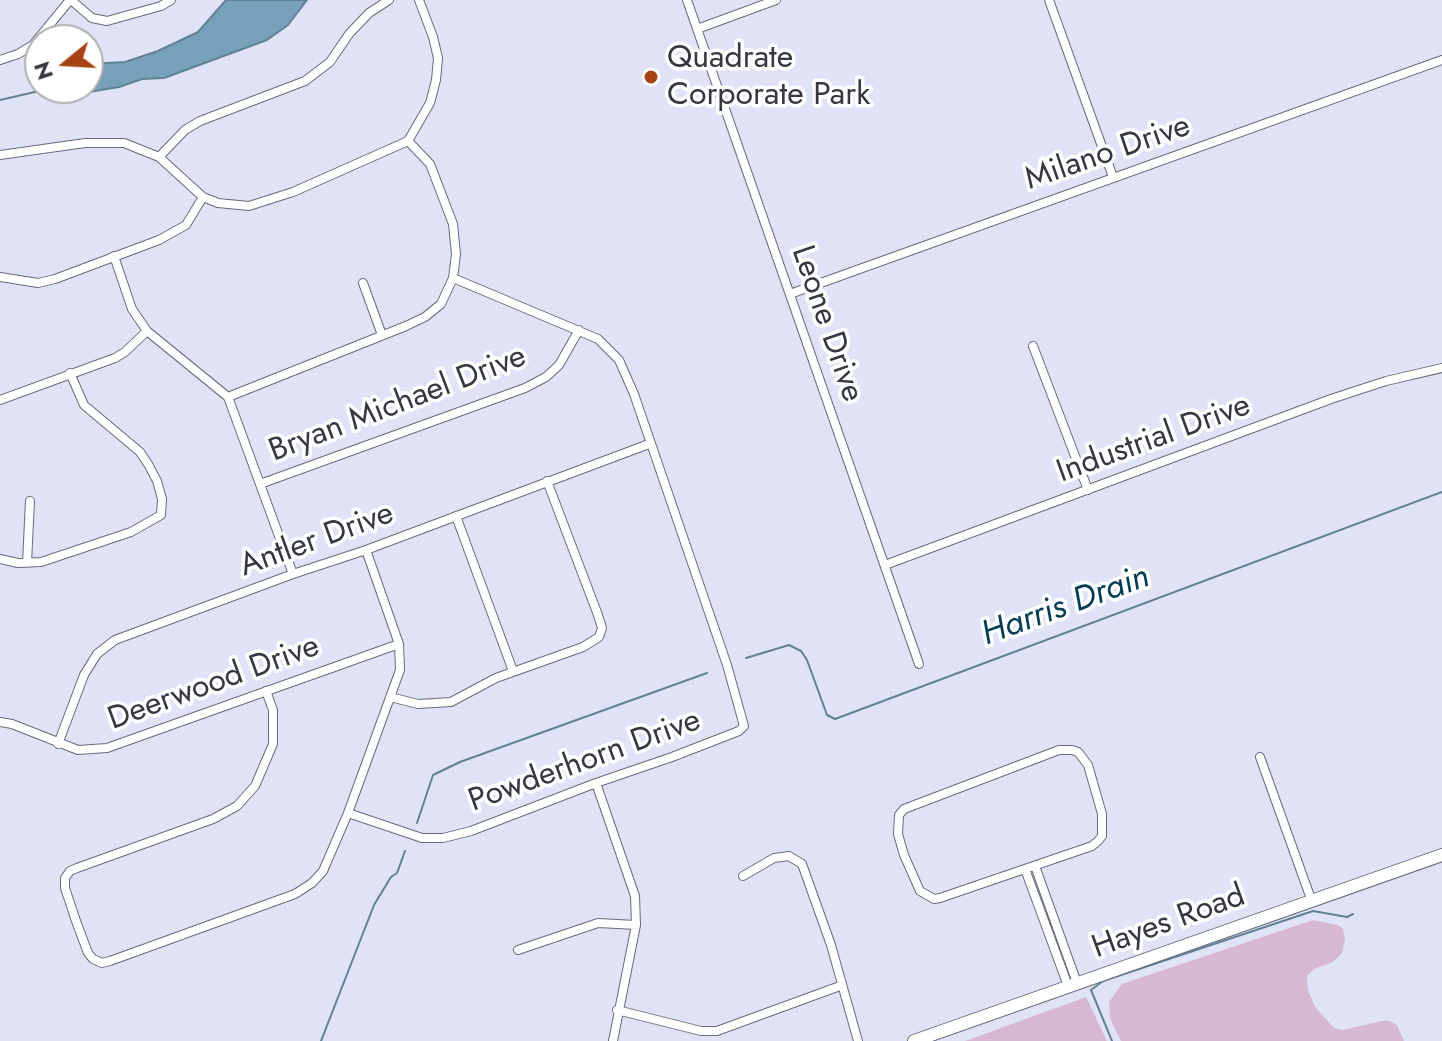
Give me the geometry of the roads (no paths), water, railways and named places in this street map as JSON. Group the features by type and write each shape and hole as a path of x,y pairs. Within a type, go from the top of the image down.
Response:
{"street":[{"path":"0,60 33,45 70,0 92,18 107,21 161,6 171,0"},
{"path":"159,157 185,130 200,121 305,81 330,62 349,34 369,13 389,0"},
{"path":"0,155 107,142 139,148 159,157 203,197 240,206 264,202 408,141 430,103 438,58 419,0"},
{"name":"Leone Drive","path":"687,0 919,664"},
{"path":"697,29 776,0"},
{"path":"1049,0 1113,177"},
{"name":"Milano Drive","path":"790,294 1442,60"},
{"path":"228,397 425,317 441,304 453,278 456,254 453,224 430,164 408,141"},
{"path":"0,277 38,283 55,279 176,232 186,225 203,197"},
{"path":"114,256 132,309 147,331 228,397 293,574"},
{"path":"453,278 598,339 619,360 634,394 649,444"},
{"path":"363,283 382,335"},
{"name":"Bryan Michael Drive","path":"260,484 525,388 546,377 559,365 579,330"},
{"path":"0,400 115,358 147,331"},
{"path":"1033,346 1088,490"},
{"name":"Industrial Drive","path":"885,565 1331,399 1386,381 1442,368"},
{"path":"0,559 41,562 116,537 155,520 163,509 157,481 140,452 84,405 70,373"},
{"name":"Antler Drive","path":"58,744 84,675 97,654 115,640 649,444"},
{"name":"Powderhorn Drive","path":"348,813 422,838 443,838 471,831 685,752 739,731 744,726 649,444"},
{"path":"390,697 418,704 451,702 513,671 594,642 599,637 602,628 598,615 547,481"},
{"path":"27,563 30,501"},
{"path":"456,516 513,671"},
{"path":"266,691 273,710 273,744 255,786 237,806 213,819 77,868 65,878 65,888 88,953 97,962 110,961 295,894 323,871 348,813 400,670 399,644 366,550"},
{"name":"Deerwood Drive","path":"0,722 78,750 107,748 399,644"},
{"path":"1059,750 1078,752 1088,765 1103,827 1102,836 1092,846 1030,867 934,899 920,891 904,855 898,834 899,815 919,802 1059,750"},
{"path":"1260,757 1311,899"},
{"path":"596,783 635,896 636,925 613,1041"},
{"name":"Hayes Road","path":"914,1041 1442,855"},
{"path":"743,876 774,858 789,856 802,864 831,945 840,986 858,1041"},
{"path":"1030,867 1073,985"},
{"path":"518,950 598,923 636,925"},
{"path":"617,1010 701,1031 717,1031 840,986"}],"water":[{"path":"226,0 307,0 288,25 267,40 164,78 142,79 104,90 104,63 125,62 198,32"}],"waterway":[{"path":"0,100 24,94"},
{"name":"Harris Drain","path":"746,658 789,645 801,651 827,715 835,719 1442,492"},
{"name":"Harris Drain","path":"417,823 433,775 460,762 707,673"},
{"name":"Harris Drain","path":"321,1041 374,905 391,877 397,873 405,851"},
{"path":"1112,1041 1091,990 1103,981 1313,911 1347,917 1353,914"}],"place":[{"name":"Quadrate Corporate Park","path":"651,77"}]}
